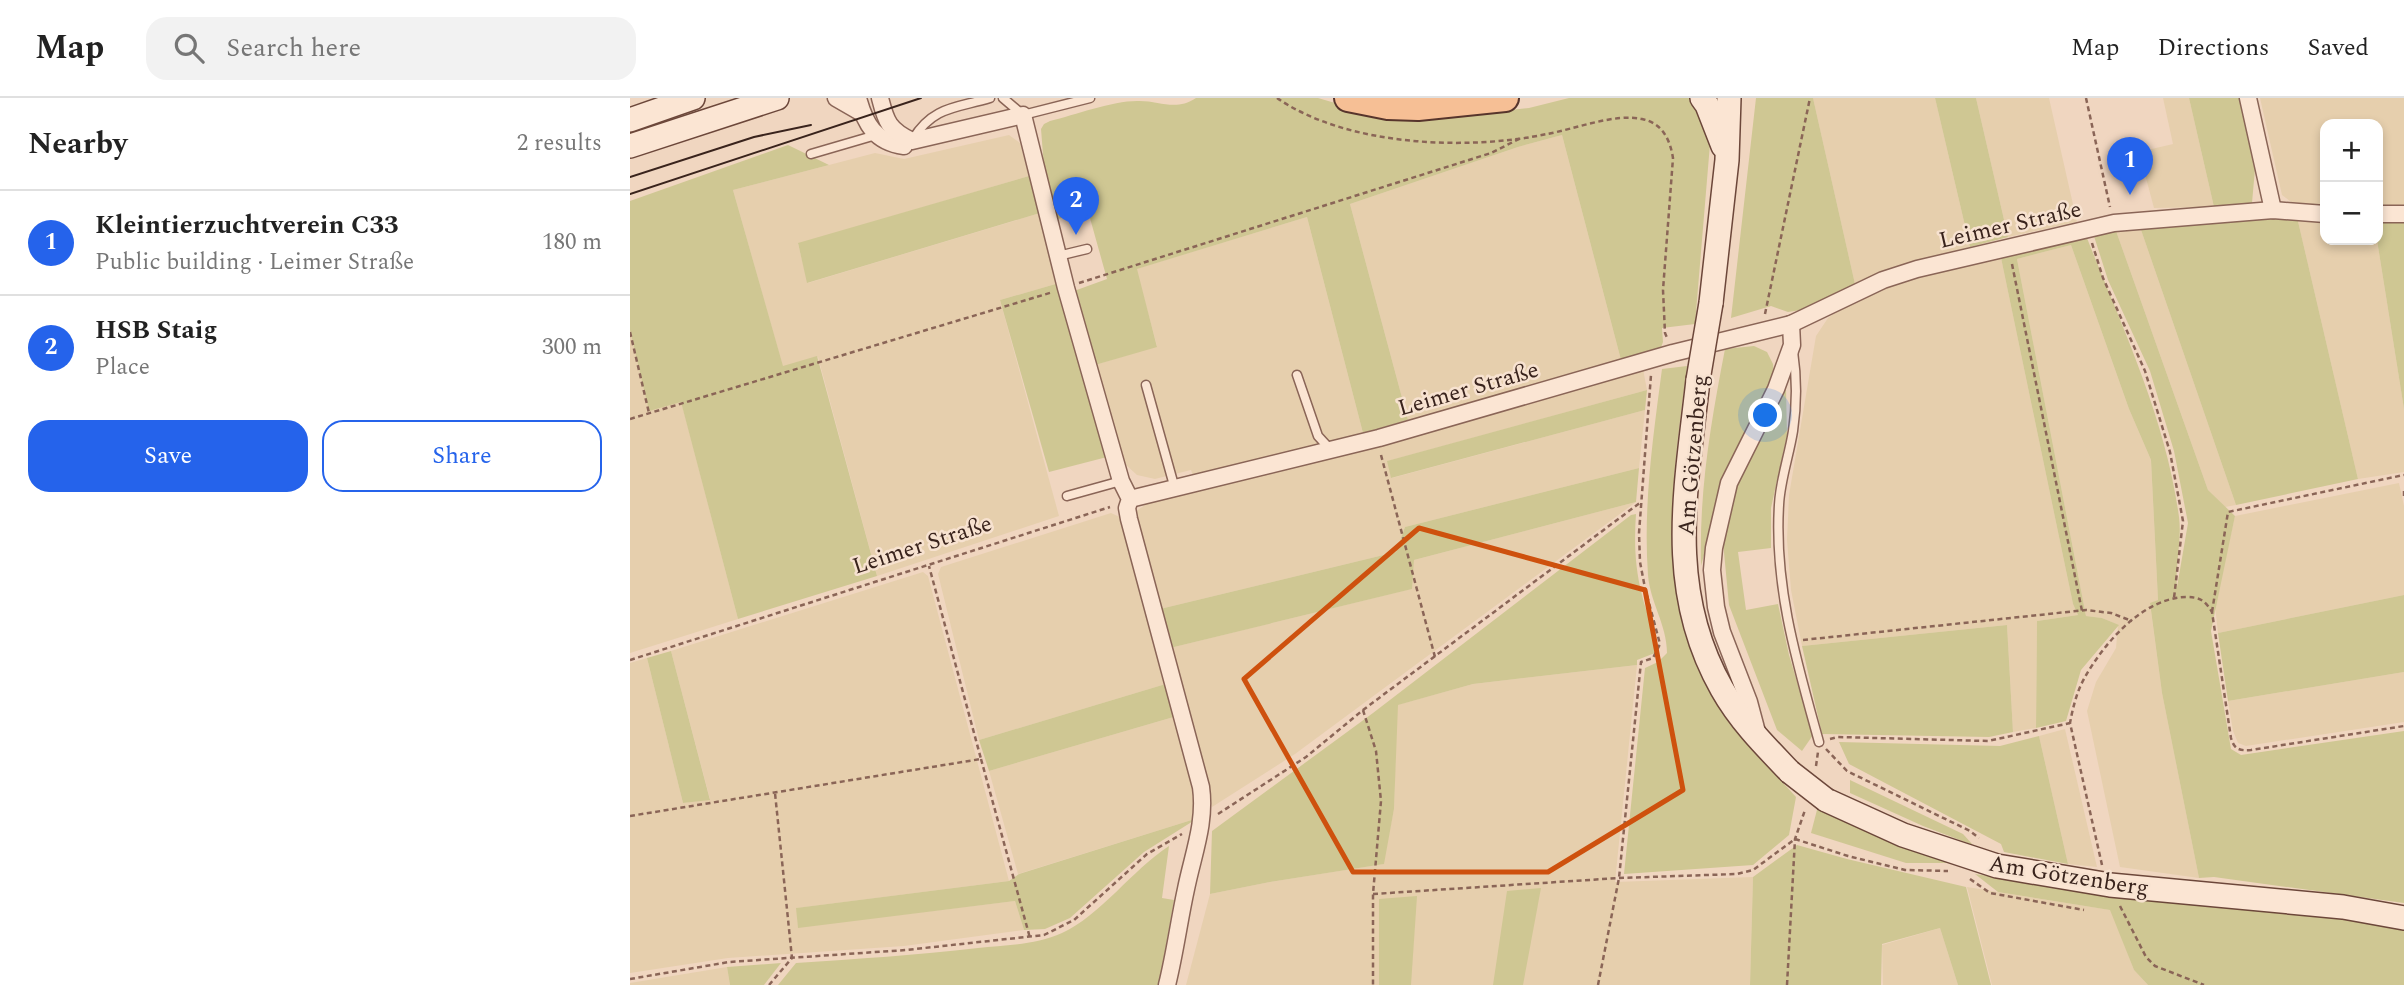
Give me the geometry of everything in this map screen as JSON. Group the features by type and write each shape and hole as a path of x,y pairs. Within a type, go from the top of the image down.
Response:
{"main road":[{"path":"1348,98 1388,106 1418,107 1505,98"}],"street":[{"path":"630,120 693,98"},
{"path":"630,146 777,98"},
{"path":"836,98 860,106 874,133 888,143 908,144 1023,115 1058,256 1121,481 1130,499 1127,508 1129,519 1201,787 1202,824 1186,887 1167,985"},
{"path":"880,98 886,121 908,144"},
{"path":"1702,98 1716,127 1727,160"},
{"name":"Am Götzenberg","path":"1729,98 1727,160 1683,519 1684,558 1688,597 1708,661 1722,690 1760,741 1790,772 1825,800 1963,864 1997,866 2110,885 2343,907 2404,918"},
{"path":"2248,98 2273,210"},
{"name":"Leimer Straße","path":"1130,499 1379,438 1673,353 1791,324 1883,280 1917,269 2087,228 2114,223 2273,210 2320,214"},
{"path":"2383,214 2404,214"},
{"path":"1760,741 1749,702 1722,632 1712,570 1714,548 1729,483 1776,389 1792,345 1791,324"}],"lane":[{"path":"908,144 930,117 990,98"},
{"path":"1003,98 1023,115 1090,98"},
{"path":"811,154 874,133"},
{"path":"1058,256 1087,249"},
{"path":"1792,345 1797,380 1793,429 1779,503 1779,570 1791,641 1819,742"},
{"path":"1297,375 1318,436 1330,449"},
{"path":"1146,385 1175,489"},
{"path":"1067,496 1121,481"}],"path":[{"path":"1277,98 1321,121 1412,141 1448,144 1521,138 1619,118 1640,118 1652,122 1664,131 1671,144 1673,158 1663,290 1665,333 1673,353"},
{"path":"1762,331 1810,98"},
{"path":"2086,98 2114,223"},
{"path":"2087,228 2102,278 2146,371 2170,452 2183,521 2174,598"},
{"path":"2009,247 2082,611"},
{"path":"630,332 649,413"},
{"path":"1598,985 1619,878 1641,662 1653,659 1660,644 1640,562 1641,502 1653,359"},
{"path":"1379,438 1382,461 1435,657"},
{"path":"2404,475 2228,512 2212,612 2231,738 2238,749 2251,750 2404,726"},
{"name":"Leimer Straße","path":"630,660 929,566 1130,499"},
{"path":"630,979 704,965 1030,938 1058,930 1074,920 1147,854 1202,824 1306,757 1363,710 1641,502"},
{"path":"929,566 1030,938"},
{"path":"2204,985 2155,966 2146,957 2102,868 2070,723 2073,704 2084,677 2108,645 2132,621 2157,603 2174,598 2197,597 2207,603 2212,612"},
{"path":"1791,641 2082,611 2111,613 2132,621"},
{"path":"1363,710 1376,751 1381,801 1373,894 1373,985"},
{"path":"1997,866 1992,848 1970,831 1846,771 1819,742 1838,737 1988,741 2070,723"},
{"path":"630,816 981,759"},
{"path":"769,985 792,958 775,793"},
{"path":"1373,894 1619,878 1737,874 1753,870 1794,839"},
{"path":"1794,839 1905,870 1963,864 1990,892 2084,911"},
{"path":"1787,985 1794,839"}],"highlighted area":[{"path":"1419,528 1645,590 1683,790 1548,872 1353,872 1244,679"}],"shaded area":[{"path":"1196,98 1318,98 1369,113 1466,115 1529,108 1569,98 1689,98 1701,116 1710,144 1695,324 1662,328 1663,342 1660,350 1621,360 1562,135 1518,147 1350,204 1408,420 1363,433 1307,217 1137,269 1157,347 1095,365 1074,291 1107,279 1088,211 1054,220 1044,167 1041,129 1050,121 1116,103 1145,101 1174,105"},
{"path":"1756,98 1813,98 1855,284 1801,310 1788,312 1771,306 1731,318"},
{"path":"1813,98 1935,98 1970,247 1889,270 1855,284"},
{"path":"1935,98 1976,98 2008,237 1970,247"},
{"path":"1976,98 2049,98 2077,222 2008,237"},
{"path":"2163,98 2189,98 2214,207 2154,208 2139,152 2173,144"},
{"path":"2189,98 2239,98 2255,169 2252,203 2214,207"},
{"path":"2260,98 2404,98 2404,208 2383,207 2383,119 2320,119 2320,206 2295,205 2282,195"},
{"path":"1009,135 1020,143 1029,176 798,244 808,283 1040,213 1059,283 1000,300 1059,516 877,576 818,357 783,367 733,190 875,153 904,159"},
{"path":"1562,135 1621,360 1408,420 1350,204 1518,147"},
{"path":"788,145 829,165 733,190 783,366 817,356 877,576 738,619 681,402 649,411 630,330 630,201"},
{"path":"1029,176 1040,213 807,283 798,243"},
{"path":"2255,216 2297,217 2358,479 2236,505 2140,227"},
{"path":"1307,217 1363,433 1193,476 1191,470 1155,479 1137,475 1124,463 1119,453 1095,365 1157,346 1136,269"},
{"path":"2297,217 2320,217 2320,245 2378,245 2404,409 2404,472 2358,479"},
{"path":"2383,218 2404,219 2404,409 2378,245 2383,245"},
{"path":"2140,227 2236,505 2225,507 2208,490 2115,228"},
{"path":"2115,228 2208,490 2235,516 2211,631 2231,749 2241,755 2404,731 2404,903 2214,877 2199,878 2162,693 2150,603 2158,600 2151,460 2129,409 2071,245 2017,259 2086,616 2102,618 2119,625 2081,670 2066,721 2036,728 2037,621 2078,615 2073,604 2000,253 2085,233 2141,372 2164,444 2179,517 2177,587 2188,523 2174,451 2150,371 2108,280 2093,233"},
{"path":"2071,245 2129,409 2151,460 2158,600 2150,604 2162,693 2199,878 2120,867 2087,711 2096,682 2116,648 2118,625 2102,618 2086,616 2017,259"},
{"path":"2000,253 2073,604 2078,615 2037,621 2036,728 2013,732 2007,625 1802,646 1791,590 1787,540 1789,495 1816,336 1828,318 1847,304 1889,286"},
{"path":"1059,283 1107,457 1049,472 1000,300"},
{"path":"630,330 649,410 681,401 738,619 630,653"},
{"path":"1754,346 1767,352 1773,364 1775,383 1724,482 1701,566 1704,483 1725,349"},
{"path":"1687,366 1676,454 1672,538 1675,579 1684,620 1698,661 1733,727 1796,797 1789,835 1753,865 1624,874 1645,668 1658,662 1667,653 1648,575 1648,497 1655,420 1662,369"},
{"path":"1643,369 1647,390 1388,461 1392,478 1645,410 1639,468 1405,527 1396,552 1160,609 1135,512 1152,500"},
{"path":"1786,389 1787,435 1771,508 1771,548 1738,552 1746,610 1778,604 1789,655 1813,735 1802,751 1777,730 1729,605 1723,542 1736,490 1749,457"},
{"path":"1647,390 1645,410 1391,478 1387,461"},
{"path":"1639,468 1636,502 1414,560 1412,589 1170,648 1160,609 1396,552 1405,527"},
{"path":"2399,483 2404,506 2404,595 2218,633 2215,606 2235,516"},
{"path":"1636,502 1295,754 1212,807 1170,648 1411,589 1414,560"},
{"path":"1111,513 1122,518 1169,683 979,740 938,574 941,567"},
{"path":"1636,514 1638,575 1653,631 1655,653 1637,660 1637,665 1473,684 1398,705 1394,809 1384,864 1210,894 1212,831 1373,713 1631,515"},
{"path":"923,572 928,576 1009,881 797,908 798,927 1015,901 1024,930 904,946 728,958 630,973 630,663 647,658 683,803 710,799 671,651"},
{"path":"2404,595 2404,672 2228,701 2218,633"},
{"path":"2007,625 2013,732 1989,737 1822,734 1802,646"},
{"path":"671,651 710,800 683,803 647,658"},
{"path":"1637,665 1615,882 1753,877 1750,985 1186,985 1210,894 1383,864 1394,809 1397,705 1473,684"},
{"path":"2404,672 2404,722 2246,746 2238,743 2233,731 2228,701"},
{"path":"1169,683 1177,716 989,771 979,740"},
{"path":"1177,716 1202,811 1198,818 1018,874 989,771"},
{"path":"2065,729 2097,867 2068,864 2039,736"},
{"path":"2039,736 2068,864 2004,852 2001,844 1849,764 1839,742 2000,746"},
{"path":"1850,780 1963,834 1973,845 1850,793"},
{"path":"1818,806 1952,863 1906,863 1811,833"},
{"path":"1198,818 1144,852 1070,918 1045,929 1024,930 1015,901 798,928 796,908 1009,881 1019,874"},
{"path":"1797,845 1966,887 1991,985 1958,985 1940,928 1882,944 1881,985 1750,985 1753,877"},
{"path":"1169,846 1162,898 1174,900 1159,985 778,985 796,963 1010,945 1052,937 1090,916 1142,867"},
{"path":"1975,874 2123,896 2339,914 2404,925 2404,985 2148,985 2134,970 2110,910 1998,892"},
{"path":"1967,887 2111,910 2134,970 2148,985 1992,985"},
{"path":"1541,888 1523,985 1493,985 1507,891"},
{"path":"1417,896 1411,985 1379,985 1379,899"},
{"path":"1940,928 1958,985 1883,985 1882,945"},
{"path":"781,963 764,985 730,985 727,967"},
{"path":"727,967 730,985 630,985 630,983"}],"tram line":[{"path":"630,194 921,98"},
{"path":"630,177 754,137 811,125"}],"place":[{"name":"Kleintierzuchtverein C33","path":"2130,195"},
{"name":"HSB Staig","path":"1076,235"}]}
